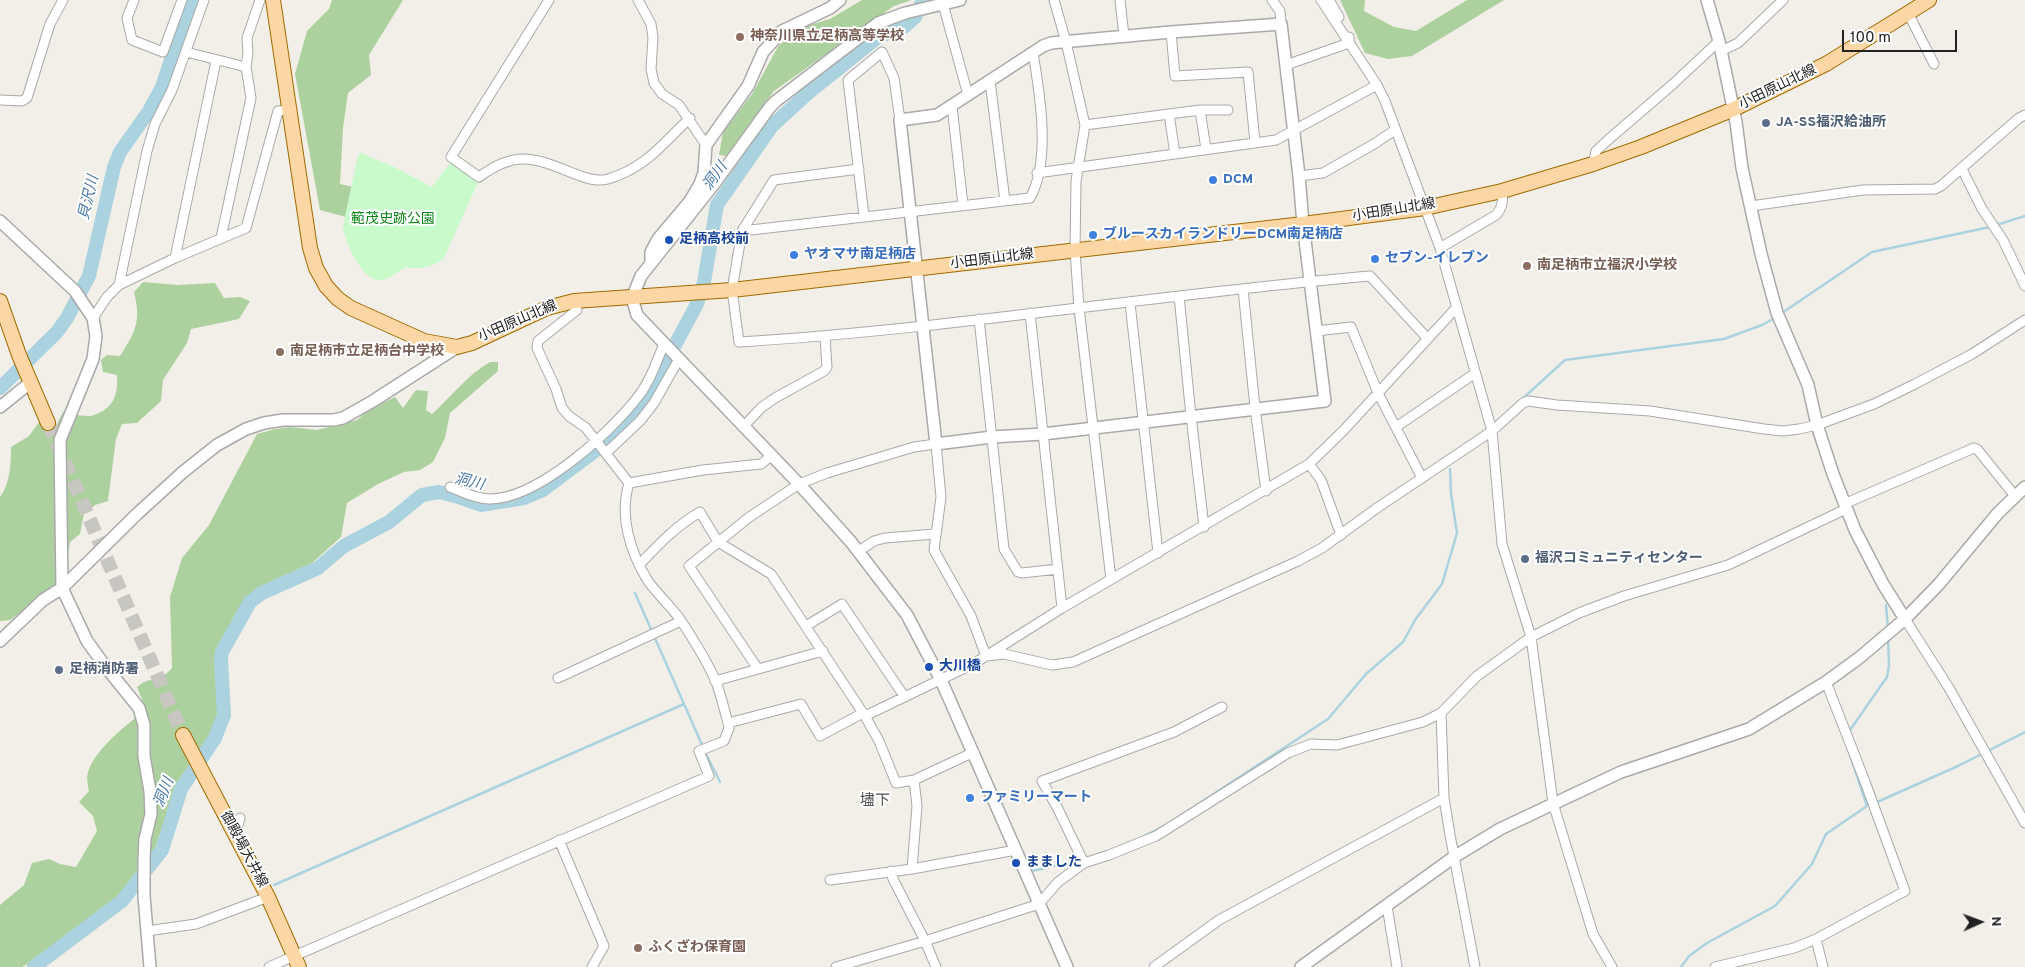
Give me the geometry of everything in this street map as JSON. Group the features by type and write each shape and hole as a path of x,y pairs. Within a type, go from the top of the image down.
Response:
{"main road":[{"name":"小田原山北線","path":"273,0 310,248 316,268 326,286 338,299 351,308 424,341 457,347 472,343 547,308 574,301 731,290 1302,224 1424,208 1502,190 1593,164 1641,147 1734,109 1826,64 1929,0"},
{"path":"0,301 4,326 19,355 48,423"},
{"name":"御殿場大井線","path":"183,735 268,897 296,962"}],"street":[{"path":"0,100 22,101 27,98 50,24 63,0"},
{"path":"134,0 127,18 132,40 163,52 182,0"},
{"path":"119,285 152,133 172,90 204,0"},
{"path":"221,238 251,98 246,67 248,34 260,0"},
{"path":"549,0 451,157 479,176 499,163 515,159 530,159 541,161 593,180 608,179 642,163 656,153 690,118"},
{"path":"638,0 651,24 653,37 651,69 654,83 662,94 680,105 706,145"},
{"path":"651,262 651,252 658,239 690,201 700,184 704,173 706,145 748,86 763,52 782,31 830,8 840,0"},
{"path":"960,0 905,13 878,24 776,101 700,204 651,262 636,285 632,298 637,315 799,484 859,551 907,615 941,680 974,752 1068,967"},
{"path":"1054,0 1066,42 1084,125 1080,167 1076,181 1075,250 1079,308 1092,428 1111,579"},
{"path":"1120,0 1124,36"},
{"path":"758,668 689,566 748,518 799,484 827,473 914,447 1325,401 1302,224 1299,176 1280,11 1272,0"},
{"path":"1321,0 1377,85 1440,248 1474,374 1492,431 1502,544 1531,638 1553,802 1593,934 1612,967"},
{"path":"1329,0 1346,28 1349,37 1348,43"},
{"path":"1707,0 1720,46 1734,109 1742,168 1761,254 1779,317 1808,385 1818,426 1854,530 1876,571 1949,688 2025,823"},
{"path":"1593,164 1596,152 1608,140 1720,46 1738,43 1783,0"},
{"path":"943,4 968,95"},
{"path":"1908,13 1934,64"},
{"path":"900,120 937,115 1051,43 1281,24"},
{"path":"1171,32 1175,76 1248,72 1255,142"},
{"path":"1286,65 1348,43"},
{"path":"186,52 246,67"},
{"path":"864,216 848,80 882,52 894,78 900,120 936,444 941,497 934,550 971,616 986,656"},
{"path":"742,231 1030,198 1034,191 1043,144 1033,53"},
{"path":"175,258 216,61"},
{"path":"990,81 1005,201"},
{"path":"1037,173 1276,140 1377,85"},
{"path":"952,106 963,205"},
{"path":"94,318 107,297 119,285 175,258 246,228 278,111 290,110"},
{"path":"1084,125 1200,110 1228,110"},
{"path":"1200,110 1206,149"},
{"path":"1169,114 1175,154"},
{"path":"1751,206 1863,190 1935,189 1962,169 2019,118 2025,115"},
{"path":"1299,176 1323,173 1395,130"},
{"path":"859,169 774,180 742,231 731,290 739,342 825,337 1310,281 1370,276 1427,338"},
{"path":"1962,169 2025,286"},
{"path":"1440,248 1496,215 1501,210 1503,202 1502,190"},
{"path":"0,221 75,291 94,318 96,336 93,359 60,440 62,588 87,641 139,708 144,725 144,756 150,791 151,814 145,839 144,859 144,896 150,967"},
{"path":"1243,289 1255,408 1266,491"},
{"path":"1179,296 1190,416 1204,526"},
{"path":"574,301 577,310 538,340 537,348 556,389 562,408 569,416 586,428 629,483"},
{"path":"1130,303 1158,553"},
{"path":"728,723 801,704 820,736 941,680 986,656 1062,608 1266,491 1309,464 1378,393 1457,307"},
{"path":"1030,313 1062,608"},
{"path":"979,319 1004,549 1018,572 1022,574 1058,569"},
{"path":"986,656 1004,654 1052,665 1073,662 1298,561 1322,548 1492,431 1523,403 1528,401 1558,405 1650,411 1783,430 1818,426 1874,404 1915,384 1972,354 2025,320"},
{"path":"1316,331 1351,327 1378,393 1422,478"},
{"path":"743,427 762,407 775,398 824,371 827,367 825,337"},
{"path":"450,487 478,498 489,499 526,490 553,474 596,440 638,397 652,375 664,344"},
{"path":"0,641 43,600 62,588 137,514 183,472 217,445 246,429 264,423 283,420 333,420 343,418 373,402 457,347"},
{"path":"606,453 645,415 654,403 678,359"},
{"path":"1396,426 1474,374"},
{"path":"0,407 31,382"},
{"path":"836,967 925,941 1039,904 1082,859 1116,852 1156,836 1288,753 1311,744 1337,745 1423,722 1441,713 1477,676 1531,638 1579,613 1624,596 1728,565 1845,506 1974,448 1977,449 2014,496"},
{"path":"629,483 703,470 761,464 771,456"},
{"path":"1309,464 1322,480 1341,535"},
{"path":"270,967 296,962 559,840 709,776 699,751 724,741 729,728 728,723 715,681 681,621 648,580 640,564 627,532 625,521 624,505 629,483"},
{"path":"1301,967 1454,856 1493,833 1553,802 1630,769 1749,729 1826,682 1859,658 1905,619 1939,584 1998,512 2025,488"},
{"path":"640,564 684,521 700,512 718,542 771,574 864,714 879,741 896,783 914,780 974,752"},
{"path":"859,551 874,541 885,538 936,534"},
{"path":"806,626 842,604 904,696"},
{"path":"558,678 681,621"},
{"path":"715,681 823,651"},
{"path":"1715,967 1776,954 1816,939 1905,891 1826,682"},
{"path":"1082,859 1058,808 1042,781 1174,732 1222,706"},
{"path":"1441,713 1444,798 1475,967"},
{"path":"912,868 917,806 914,780"},
{"path":"1154,967 1219,920 1444,798"},
{"path":"235,836 240,818"},
{"path":"559,840 604,946 592,967"},
{"path":"830,880 1016,850"},
{"path":"891,871 892,879 925,941 936,967"},
{"path":"147,931 196,924 268,897"},
{"path":"1387,906 1397,967"},
{"path":"1816,939 1823,967"}],"green space":[{"path":"332,0 403,0 369,55 371,75 348,93 343,128 340,184 362,189 346,217 320,210 295,74 307,31 329,9"},
{"path":"862,0 912,0 894,6 774,91 726,156 719,155 723,132 752,94 779,45 803,27 830,19"},
{"path":"1340,0 1365,0 1364,11 1394,27 1416,31 1467,0 1504,0 1412,56 1388,59 1365,53"},
{"name":"範茂史跡公園","path":"361,153 394,167 432,187 450,163 453,162 479,180 444,258 436,264 427,267 405,268 387,279 380,280 373,279 367,274 355,259 350,250 343,226 358,155"},
{"path":"143,282 177,285 215,283 224,298 240,297 250,301 239,319 191,329 187,343 163,380 161,401 137,423 122,424 116,439 108,501 95,505 84,514 80,534 70,542 64,582 10,620 0,621 0,497 8,480 11,447 29,436 39,422 56,426 63,412 91,416 101,412 110,405 117,389 117,375 103,372 101,360 107,355 120,356 130,340 137,318 134,292"},
{"path":"490,362 498,362 498,371 450,413 445,438 433,462 420,470 404,472 378,484 347,503 341,537 312,563 268,583 252,593 242,605 216,655 219,705 213,732 180,781 153,854 116,901 43,956 22,967 0,967 0,905 24,885 32,863 49,859 60,864 76,867 97,831 93,816 79,802 89,791 88,772 97,754 122,729 146,710 137,687 146,681 163,675 172,668 170,597 182,558 209,525 257,434 290,427 317,430 357,420 367,411 395,397 403,408 416,390 428,391 426,410 432,414 467,379"}],"waterway":[{"name":"貝沢川","path":"0,388 57,332 67,318 89,276 114,167 120,152 149,111 162,87 191,0"},
{"name":"洞川","path":"34,967 122,901 162,850 181,789 215,738 224,715 222,652 250,602 262,593 318,568 344,546 389,522 422,495 439,492 481,505 524,498 543,490 611,439 646,399 697,304 704,282 717,205 772,126 808,93 878,37 904,27 915,17 923,0"},
{"path":"1782,313 1872,252 1990,227 2025,216"},
{"path":"1520,401 1565,360 1724,339 1762,325 1775,318"},
{"path":"1177,818 1328,719 1366,674 1403,642 1415,620 1442,584 1457,533 1451,494 1450,469"},
{"path":"635,593 703,747"},
{"path":"1886,605 1888,629"},
{"path":"1848,733 1887,677 1889,665 1888,639"},
{"path":"274,885 684,704"},
{"path":"1875,803 1958,766 2025,732"},
{"path":"705,752 720,782"},
{"path":"1681,967 1689,956 1707,943 1775,906 1812,864 1826,834 1867,806 1849,752"},
{"path":"1144,836 1164,826"},
{"path":"1032,871 1080,860"}],"tunnel":[{"path":"48,423 183,735"}],"place":[{"name":"神奈川県立足柄高等学校","path":"740,37"},
{"name":"JA-SS福沢給油所","path":"1766,123"},
{"name":"DCM","path":"1213,180"},
{"name":"ブルースカイランドリーDCM南足柄店","path":"1093,235"},
{"name":"足柄高校前","path":"669,240"},
{"name":"ヤオマサ南足柄店","path":"794,255"},
{"name":"セブン-イレブン","path":"1375,259"},
{"name":"南足柄市立福沢小学校","path":"1527,266"},
{"name":"南足柄市立足柄台中学校","path":"280,352"},
{"name":"福沢コミュニティセンター","path":"1525,559"},
{"name":"大川橋","path":"929,667"},
{"name":"足柄消防署","path":"59,670"},
{"name":"ファミリーマート","path":"970,798"},
{"name":"まました","path":"1016,863"},
{"name":"ふくざわ保育園","path":"638,948"}],"district":[{"name":"壗下","path":"875,802"}]}
